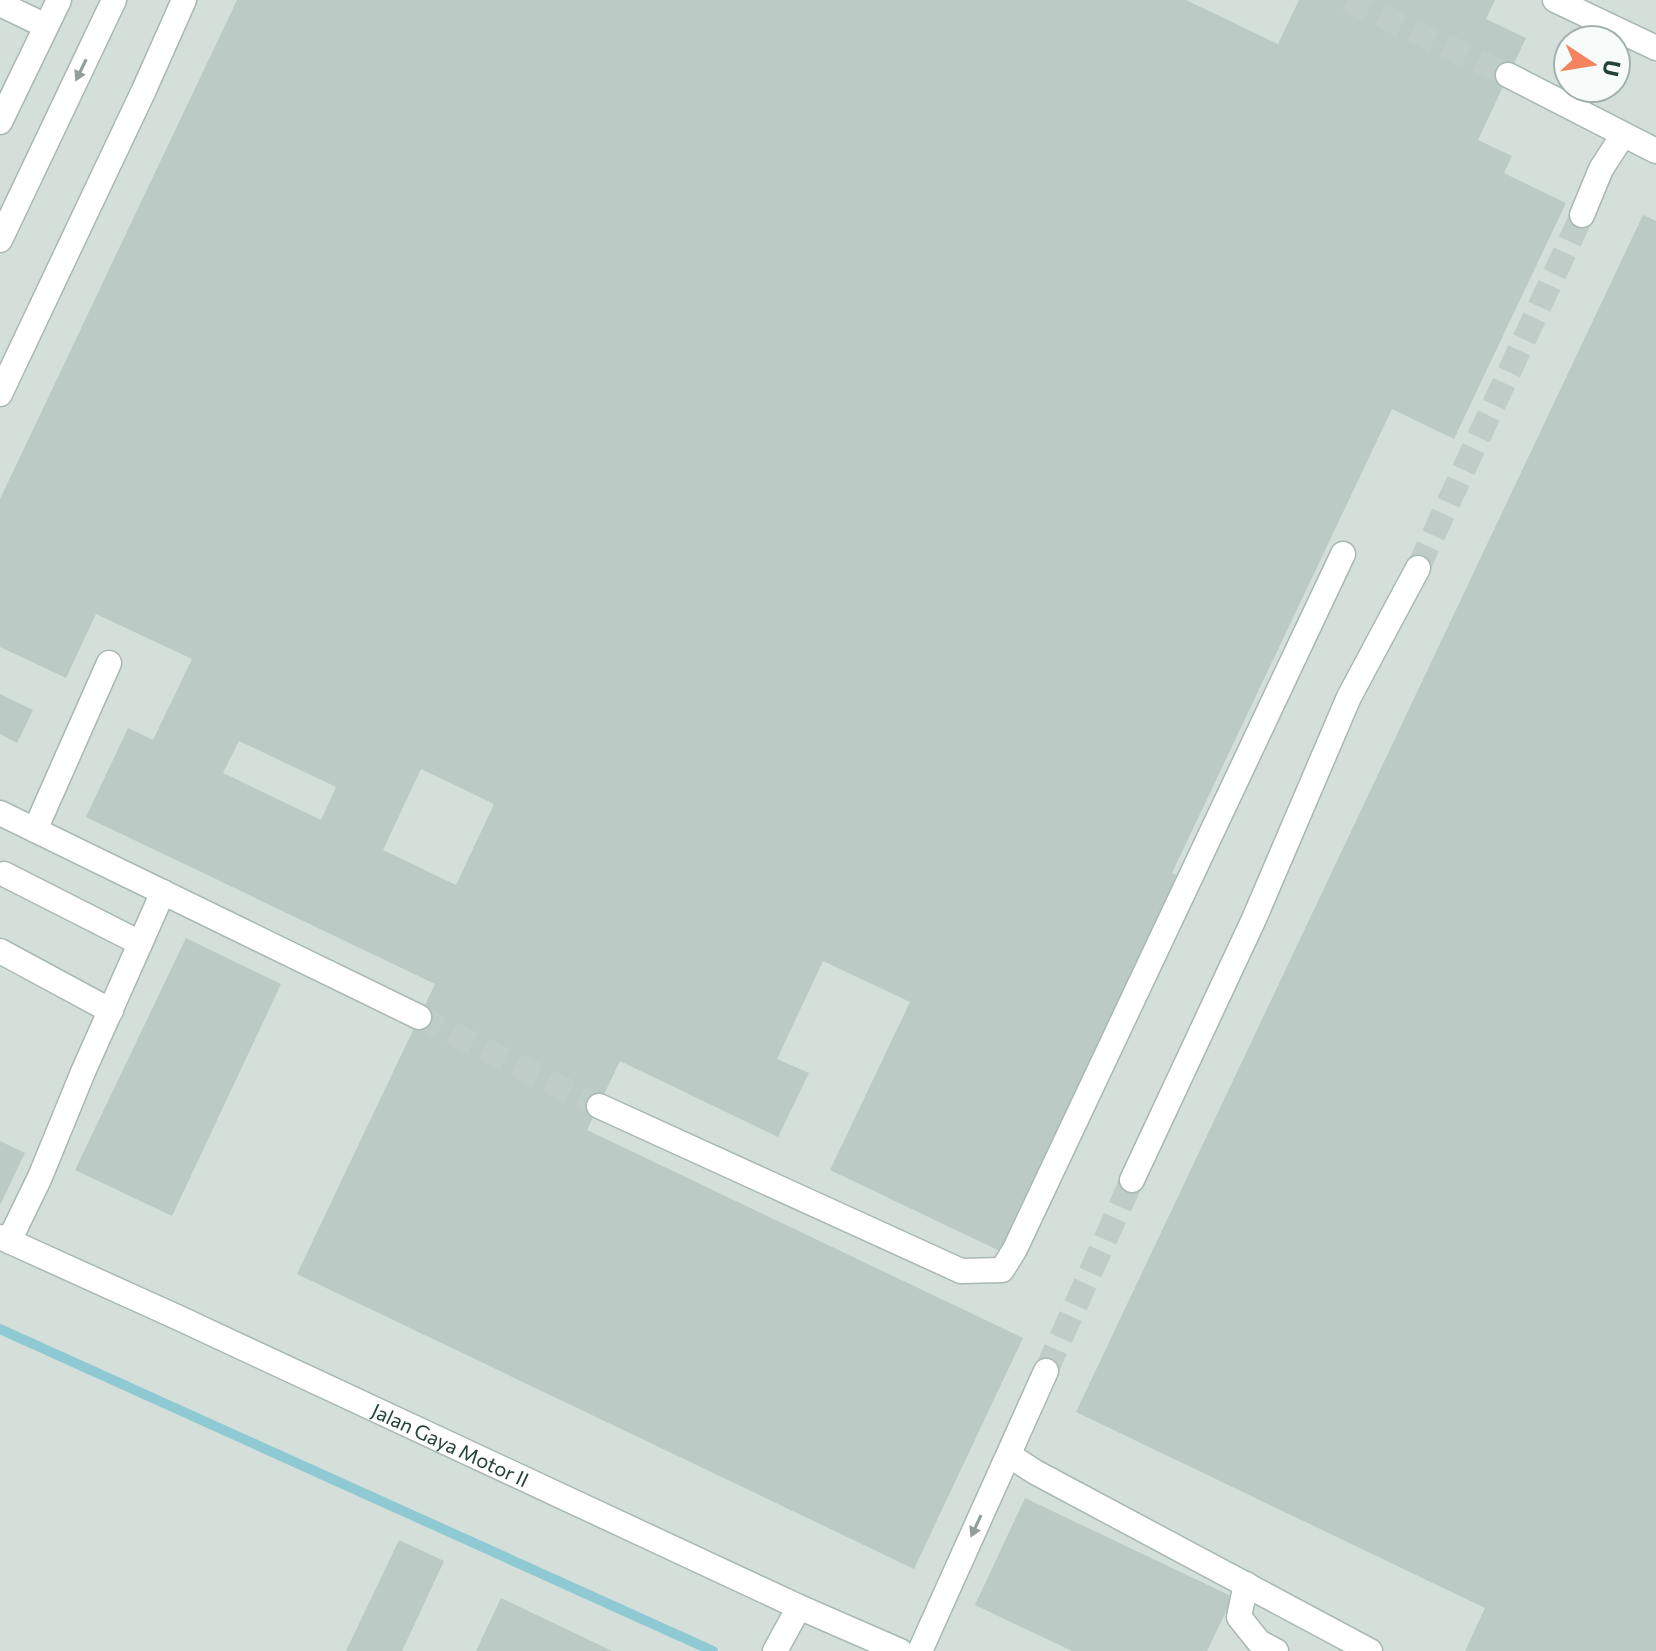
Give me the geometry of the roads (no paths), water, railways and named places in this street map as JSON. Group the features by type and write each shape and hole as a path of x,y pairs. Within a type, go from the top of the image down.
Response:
{"street":[{"path":"0,122 59,0"},
{"path":"0,240 114,0"},
{"path":"0,394 184,0"},
{"path":"1555,0 1656,48"},
{"path":"0,4 46,26"},
{"path":"1508,75 1656,151"},
{"path":"1582,215 1601,169 1623,135"},
{"path":"599,1106 961,1271 1002,1270 1015,1249 1343,554"},
{"path":"1132,1180 1254,919 1349,697 1418,568"},
{"path":"35,830 109,663"},
{"path":"0,813 419,1017"},
{"path":"4,874 140,943"},
{"path":"4,1239 40,1177 163,892"},
{"path":"0,951 111,1011"},
{"name":"Jalan Gaya Motor II","path":"4,1239 900,1651"},
{"path":"920,1651 1046,1371"},
{"path":"1009,1455 1035,1472 1246,1584 1338,1644 1370,1651"},
{"path":"1246,1584 1239,1617 1259,1642 1276,1651"},
{"path":"775,1651 799,1607"}],"waterway":[{"path":"0,1329 713,1651"}],"tunnel":[{"path":"1347,0 1508,75"},
{"path":"1418,568 1582,215"},
{"path":"419,1017 599,1106"},
{"path":"1046,1371 1132,1180"}]}
